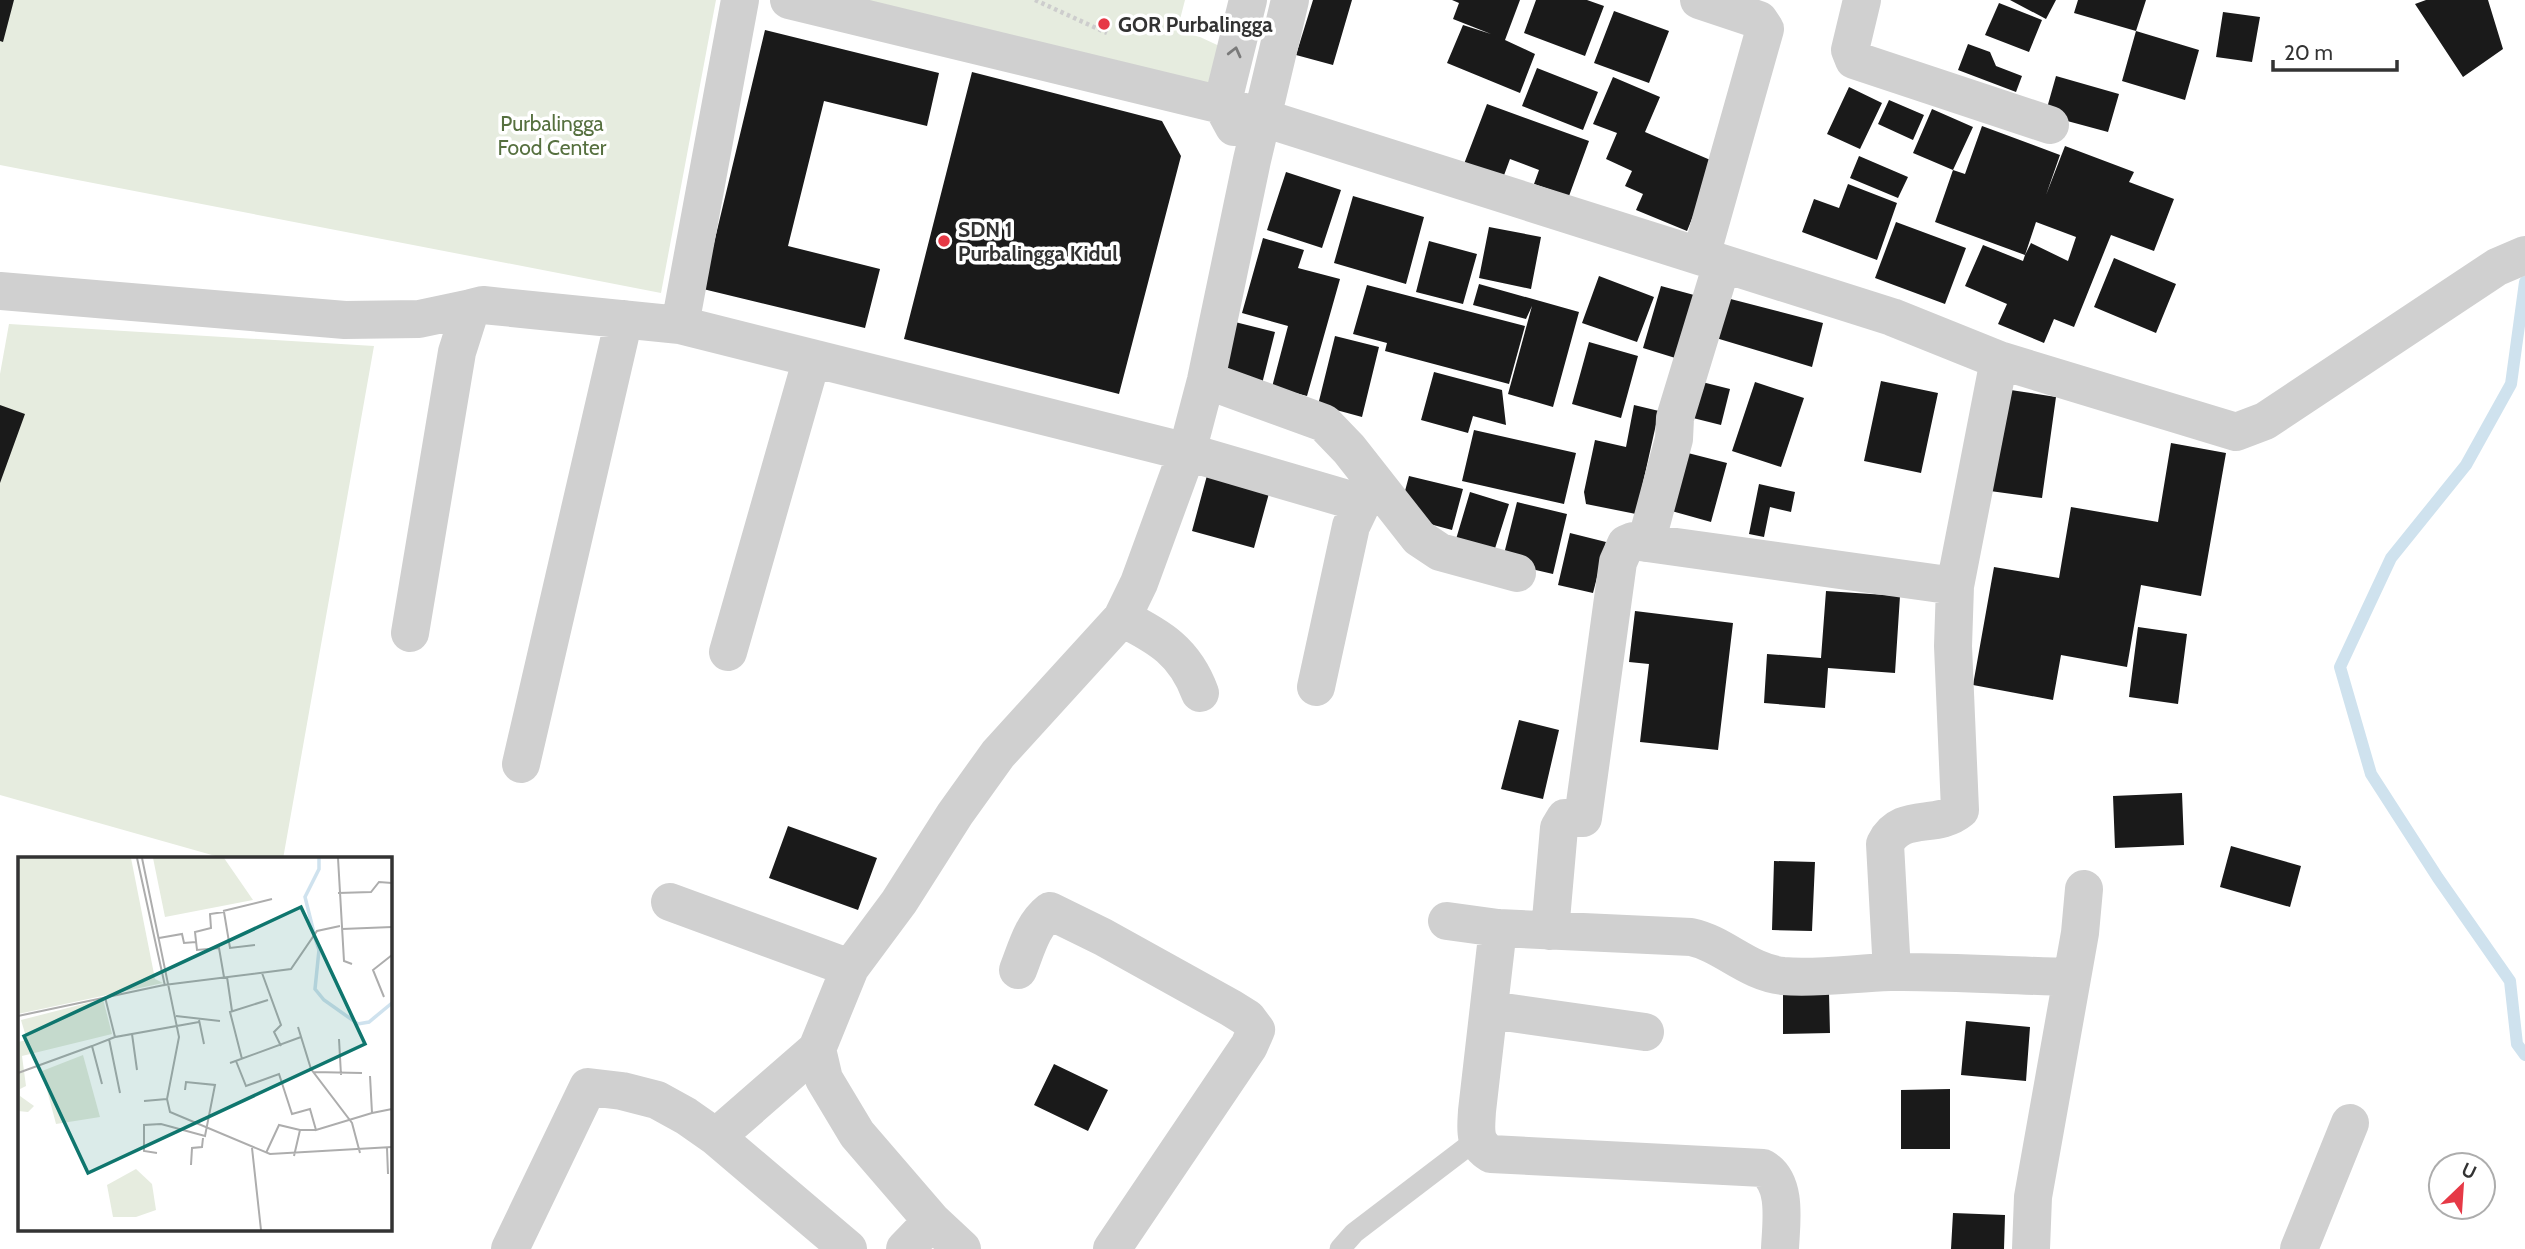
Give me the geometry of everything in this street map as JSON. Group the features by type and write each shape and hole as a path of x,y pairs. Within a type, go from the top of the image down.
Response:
{"street":[{"path":"680,325 740,0"},
{"path":"789,0 1222,105 1892,317 1999,360 2236,432 2249,429 2511,261"},
{"path":"1248,0 1222,105 1252,160"},
{"path":"728,1125 817,1049 850,968 899,902 999,754 1122,618 1156,545 1187,452 1206,380 1252,160 1290,0"},
{"path":"1646,543 1674,439 1675,418 1765,29 1759,20 1699,0"},
{"path":"1862,0 1850,50 1854,60 2050,125"},
{"path":"0,291 345,320 419,318 483,305 680,325 1187,452 1367,492"},
{"path":"410,633 457,352 471,308"},
{"path":"520,764 624,319"},
{"path":"727,652 812,358"},
{"path":"1892,972 1885,845 1891,833 1901,825 1942,818 1960,810 1953,646 1955,586 1999,360"},
{"path":"1206,380 1324,423 1367,492 1432,549 1517,573"},
{"path":"1316,687 1351,526 1367,492"},
{"path":"1550,931 1559,828 1565,818 1583,818 1618,562 1626,544 1646,543 1955,586"},
{"path":"1122,618 1161,637 1192,670 1199,693"},
{"path":"2031,1249 2034,1197 2072,978 2084,890"},
{"path":"670,902 850,968"},
{"path":"1018,970 1033,932 1041,918 1049,911 1103,937 1231,1008 1247,1018 1256,1030 1249,1046 1112,1249"},
{"path":"1447,921 1498,928 1691,937 1708,940 1754,967 1784,976 1892,972 2072,978"},
{"path":"1498,928 1476,1140 1491,1154 1763,1168 1774,1176 1779,1189 1780,1249"},
{"path":"1490,1010 1644,1032"},
{"path":"817,1049 824,1079 836,1103 918,1234 962,1249"},
{"path":"510,1249 588,1087 622,1091 657,1100 728,1125 848,1249"},
{"path":"2299,1249 2350,1123"}],"lane":[{"path":"1340,1249 1354,1233 1476,1140"}],"green space":[{"name":"Purbalingga Food Center","path":"14,0 716,0 661,293 0,165 0,40"},
{"path":"823,0 1185,0 1177,31 1200,37 1228,50 1226,88"},
{"path":"9,324 374,346 283,857 219,857 0,795 0,374"}],"building":[{"path":"0,0 14,0 3,42 0,41"},
{"path":"1313,0 1352,0 1333,65 1296,55"},
{"path":"1452,0 1520,0 1505,40 1535,54 1520,93 1447,63 1463,25 1491,34 1453,19 1459,3"},
{"path":"1536,0 1587,0 1604,6 1585,56 1524,33"},
{"path":"2010,0 2056,0 2046,19"},
{"path":"2078,0 2146,0 2136,31 2074,13"},
{"path":"2426,0 2488,0 2503,49 2463,77 2415,4"},
{"path":"1999,3 2042,20 2029,52 1985,35"},
{"path":"1614,11 1669,31 1649,83 1594,63"},
{"path":"2223,12 2260,17 2252,62 2216,57"},
{"path":"765,30 939,73 927,126 824,101 788,246 880,269 865,328 703,289"},
{"path":"2136,31 2199,50 2185,100 2122,81"},
{"path":"1968,44 1990,52 1996,66 2022,76 2016,92 1958,70"},
{"path":"1537,68 1598,92 1583,130 1522,106"},
{"name":"SDN 1 Purbalingga Kidul","path":"972,72 1162,121 1181,156 1119,394 904,339"},
{"path":"2056,76 2119,94 2108,132 2045,115"},
{"path":"1613,77 1660,97 1645,132 1715,162 1687,231 1636,210 1643,194 1625,186 1632,171 1606,159 1617,133 1593,124"},
{"path":"1849,87 1882,103 1860,149 1827,134"},
{"path":"1889,100 1924,115 1913,140 1878,124"},
{"path":"1487,104 1589,141 1569,196 1534,184 1539,170 1510,159 1503,178 1464,164"},
{"path":"1932,109 1973,127 1953,170 1913,153"},
{"path":"1982,126 2060,155 2046,195 2065,146 2134,172 2129,182 2174,199 2154,251 2111,235 2074,327 2054,319 2044,343 1998,324 2007,304 1965,286 1983,245 2023,261 2025,255 1935,222 1953,170 1965,174","holes":["2036,222 2076,237 2068,261 2031,243 2025,255"]},
{"path":"1859,156 1908,177 1898,198 1850,178"},
{"path":"1286,172 1341,190 1322,248 1267,230"},
{"path":"1848,184 1897,203 1877,260 1802,232 1814,199 1839,208"},
{"path":"1353,196 1424,217 1406,284 1334,263"},
{"path":"1896,222 1966,248 1945,304 1875,278"},
{"path":"1489,227 1541,237 1531,289 1479,278"},
{"path":"1263,238 1304,250 1298,268 1340,279 1307,396 1272,387 1288,326 1242,313"},
{"path":"1429,241 1477,254 1463,304 1416,292"},
{"path":"2114,258 2176,284 2156,333 2094,307"},
{"path":"1599,276 1654,297 1637,342 1582,323"},
{"path":"1479,284 1579,312 1553,407 1508,394 1532,306 1526,319 1473,305"},
{"path":"1367,285 1525,326 1509,384 1385,351 1387,343 1353,334"},
{"path":"1661,286 1705,298 1685,361 1643,348"},
{"path":"1719,296 1823,323 1812,367 1706,335"},
{"path":"1235,322 1275,332 1262,384 1222,373"},
{"path":"1335,336 1379,347 1362,417 1318,405"},
{"path":"1589,342 1638,356 1621,418 1572,404"},
{"path":"1434,372 1502,390 1506,425 1473,416 1468,433 1421,420"},
{"path":"1881,381 1938,393 1921,473 1864,461"},
{"path":"1702,382 1730,389 1721,425 1693,418"},
{"path":"1755,382 1804,398 1781,467 1732,451"},
{"path":"2004,389 2056,397 2042,498 1990,491"},
{"path":"0,405 25,414 0,483"},
{"path":"1634,405 1659,411 1636,514 1586,504 1584,492 1595,440 1626,447"},
{"path":"1474,430 1576,453 1564,504 1462,481"},
{"path":"2171,443 2226,453 2201,596 2141,585 2127,667 2061,655 2053,700 1973,685 1994,567 2059,578 2071,507 2158,522"},
{"path":"1684,452 1727,463 1711,522 1668,510"},
{"path":"1209,468 1271,486 1254,548 1192,531"},
{"path":"1409,476 1463,489 1452,530 1415,520 1401,506"},
{"path":"1759,484 1795,492 1791,512 1770,507 1764,537 1749,534"},
{"path":"1470,492 1509,504 1492,558 1454,546"},
{"path":"1517,502 1567,514 1553,574 1502,562"},
{"path":"1570,533 1606,542 1593,593 1558,585"},
{"path":"1826,591 1900,596 1895,673 1828,668 1825,708 1764,703 1767,654 1821,658"},
{"path":"1635,611 1733,623 1718,750 1640,742 1649,664 1629,662"},
{"path":"2138,627 2187,634 2178,704 2129,697"},
{"path":"1519,720 1559,730 1543,799 1501,789"},
{"path":"2182,793 2184,845 2115,848 2113,796"},
{"path":"788,826 877,858 858,910 769,878"},
{"path":"2231,846 2301,866 2290,907 2220,887"},
{"path":"1774,861 1815,862 1812,931 1772,930"},
{"path":"1829,993 1830,1033 1783,1034 1783,994"},
{"path":"1966,1021 2030,1027 2026,1081 1961,1075"},
{"path":"1054,1064 1108,1090 1088,1131 1034,1105"},
{"path":"1950,1089 1950,1149 1901,1149 1901,1090"},
{"path":"1953,1213 2005,1215 2004,1249 1951,1249"}],"waterway":[{"path":"2525,282 2511,384 2466,465 2391,558 2340,667 2371,774 2438,878 2510,981 2517,1044 2525,1055"}],"place":[{"name":"GOR Purbalingga","path":"1104,24"},
{"name":"SDN 1 Purbalingga Kidul","path":"944,241"}]}
